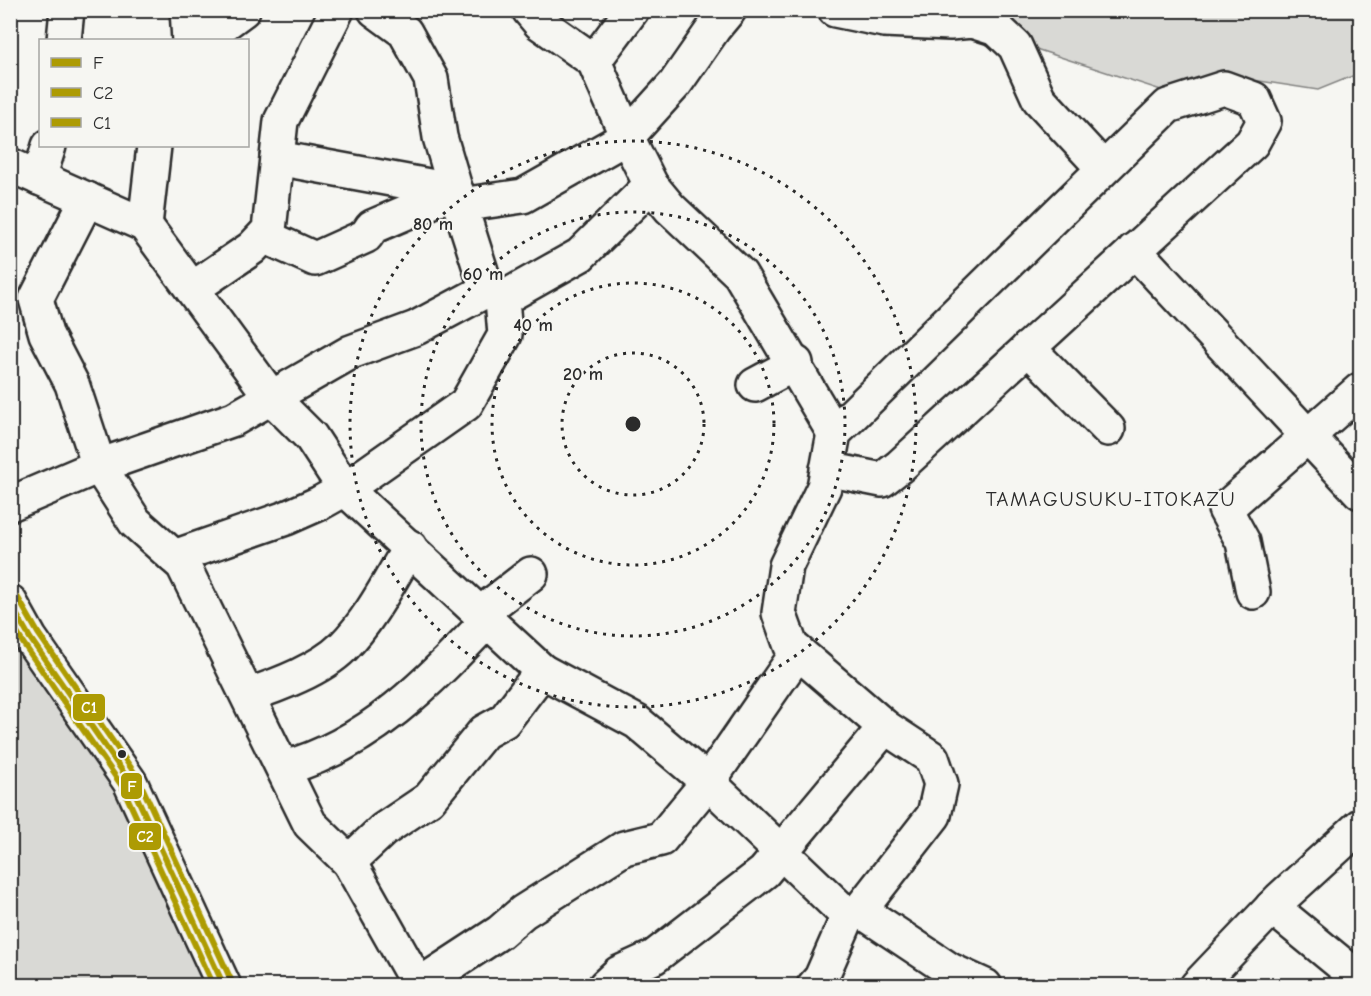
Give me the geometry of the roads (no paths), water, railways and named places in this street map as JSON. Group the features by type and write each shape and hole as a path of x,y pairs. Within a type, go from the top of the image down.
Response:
{"street":[{"path":"64,39 67,10"},
{"path":"188,29 209,35 243,10"},
{"path":"192,289 252,248 269,230 281,122 337,10"},
{"path":"174,557 286,518 345,489 466,404 504,335 494,294 458,198 440,137 431,79 405,32 375,10"},
{"path":"529,10 540,23 594,61 651,185 670,208 740,274 796,363 834,433"},
{"path":"594,61 632,10"},
{"path":"277,158 458,198 523,196 627,137 675,84 729,10"},
{"path":"835,10 884,20 950,23 972,21 997,29 1015,46 1039,99 1104,168"},
{"path":"814,986 821,978 854,913 934,815 941,784 932,758 885,727 791,646 779,613 786,566 824,487 827,469 834,433 1168,106 1224,88 1254,99 1264,121 1252,143 882,480 827,469"},
{"path":"48,147 25,172 145,225 271,397 311,437 345,489 542,671 637,722 708,782 781,854 854,913 946,978 985,986"},
{"path":"145,225 154,147"},
{"path":"10,504 99,466 234,419 351,352 416,328 580,255 651,185"},
{"path":"264,236 315,259 366,236 372,227 458,198"},
{"path":"87,199 36,299 46,334 72,384 99,466 135,522 183,565 310,824 349,862 419,985 500,932 524,912 624,848 661,839 708,782 798,652"},
{"path":"1134,250 1360,492"},
{"path":"1028,348 1108,429"},
{"path":"755,386 796,363"},
{"path":"1253,592 1244,542 1225,509 1360,390"},
{"path":"248,695 288,682 342,648 377,602 410,547"},
{"path":"284,768 312,760 355,739 430,682 484,616 531,574"},
{"path":"10,602 30,638 130,782 224,986"},
{"path":"349,862 383,830 429,800 483,732 504,721 542,671"},
{"path":"605,986 619,974 657,971 781,854 885,727"},
{"path":"1197,986 1272,907 1360,826"},
{"path":"1272,907 1356,976"}],"district":[{"name":"TAMAGUSUKU-ITOKAZU","path":"1111,499"}]}
